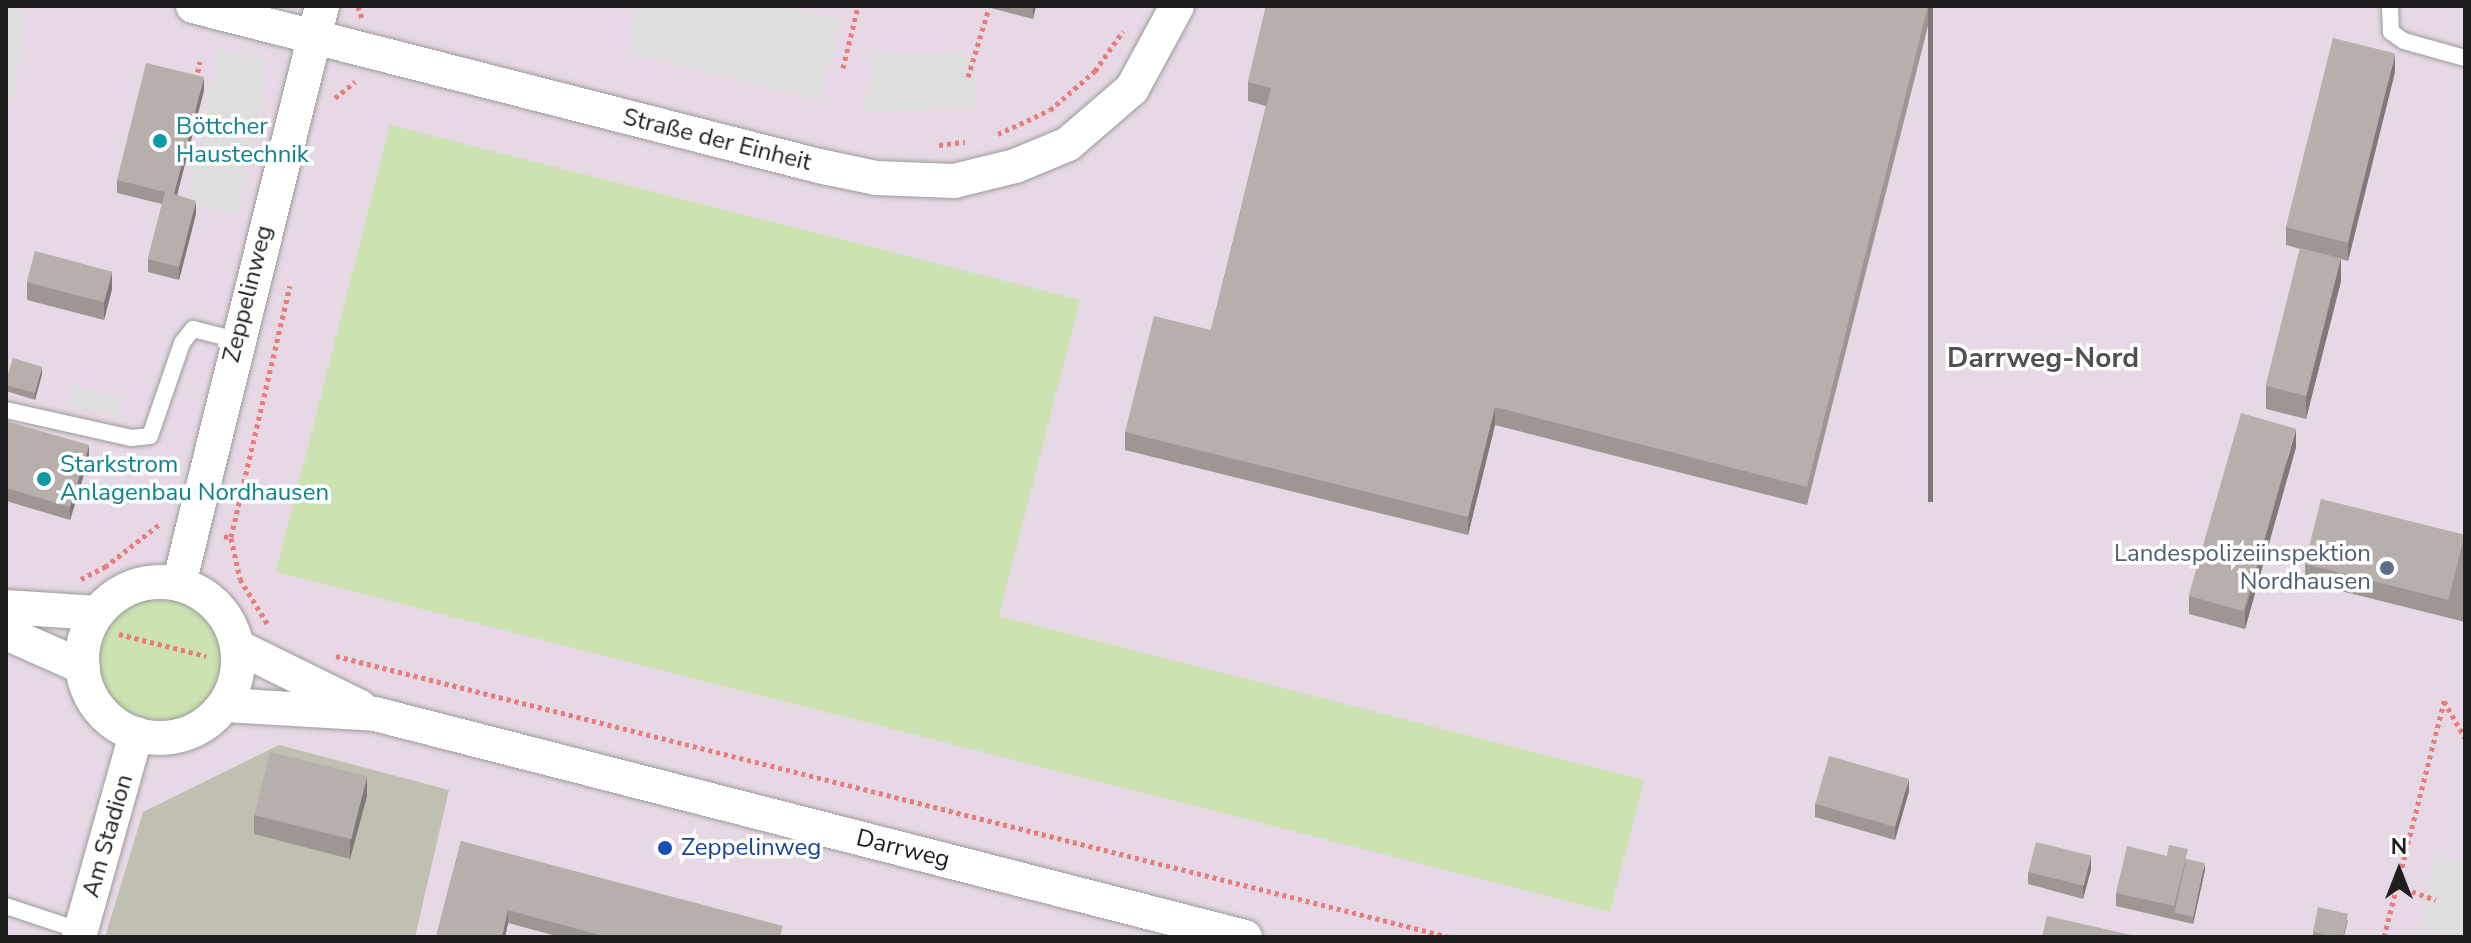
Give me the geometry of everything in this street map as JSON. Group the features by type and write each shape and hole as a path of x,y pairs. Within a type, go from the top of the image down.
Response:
{"street":[{"name":"Straße der Einheit","path":"193,6 318,22 386,56 876,178 954,181 1015,166 1068,144 1132,89 1177,6"},
{"name":"Zeppelinweg","path":"179,584 236,340 318,22"},
{"path":"179,584 218,607 238,655 225,705 207,723 185,734 161,739 136,734 99,709 83,667 93,620 129,589 179,584"},
{"path":"6,607 93,620"},
{"path":"6,633 83,667"},
{"name":"Darrweg","path":"238,655 375,714 1235,936"},
{"name":"Darrweg","path":"225,705 375,714"},
{"name":"Am Stadion","path":"80,934 136,734"}],"lane":[{"path":"2390,6 2391,32 2404,41 2465,58"},
{"path":"6,410 131,438 150,436 182,343 193,329 236,340"},
{"path":"6,906 80,934"}],"path":[{"path":"843,68 858,6"},
{"path":"968,77 989,8"},
{"path":"990,138 1050,110 1095,71 1125,28"},
{"path":"330,114 343,88 355,82 379,84 386,56"},
{"path":"194,88 200,61"},
{"path":"923,148 976,140"},
{"path":"271,628 240,579 231,538 291,281"},
{"path":"69,585 105,567 162,521 231,538"},
{"path":"93,620 238,655"},
{"path":"321,652 1450,937"},
{"path":"2384,937 2444,701 2465,738"},
{"path":"2397,886 2436,900"}],"shaded area":[{"path":"6,6 2465,6 2465,937 6,937"},
{"path":"6,6 26,13 11,108 6,106"},
{"path":"638,6 778,6 840,21 820,101 627,53"},
{"path":"219,49 269,60 236,214 186,204"},
{"path":"874,52 972,55 975,110 864,111"},
{"path":"72,385 123,399 118,418 67,404"},
{"path":"279,745 449,790 415,937 105,937 143,812"},
{"path":"2436,854 2465,861 2465,937 2418,930"}],"green space":[{"path":"390,125 1080,300 999,616 1644,780 1610,912 276,572"},
{"path":"162,595 199,606 217,624 228,661 217,698 199,716 162,727 125,716 107,698 96,661 107,624 125,606"}],"building":[{"path":"1266,6 1928,6 1807,487 1495,407 1468,517 1125,432 1154,316 1211,330 1271,88 1248,82"},
{"path":"2333,38 2395,53 2348,243 2286,227"},
{"name":"Böttcher Haustechnik","path":"146,63 204,77 174,194 196,201 179,267 148,259 165,192 117,180"},
{"path":"2300,248 2341,258 2306,396 2266,386"},
{"path":"35,251 112,272 104,303 27,282"},
{"path":"13,358 42,367 35,393 6,385"},
{"path":"2241,413 2296,429 2243,611 2189,596"},
{"name":"Starkstrom Anlagenbau Nordhausen","path":"6,421 89,445 70,507 6,488"},
{"name":"Landespolizeiinspektion Nordhausen","path":"2321,499 2465,535 2448,600 2305,564"},
{"path":"270,752 367,776 351,839 254,815"},
{"path":"1829,756 1909,779 1895,827 1815,804"},
{"path":"461,841 783,926 780,937 607,937 508,910 502,937 436,937"},
{"path":"2036,842 2091,856 2084,886 2029,872"},
{"path":"2169,845 2188,849 2174,906 2116,893 2127,846 2167,856"},
{"path":"2186,859 2205,863 2193,917 2175,913"},
{"path":"2318,907 2348,914 2343,937 2313,932"},
{"path":"2047,916 2140,937 2042,937"}],"place":[{"name":"Böttcher Haustechnik","path":"160,141"},
{"name":"Starkstrom Anlagenbau Nordhausen","path":"44,479"},
{"name":"Landespolizeiinspektion Nordhausen","path":"2387,568"},
{"name":"Zeppelinweg","path":"665,848"}],"district":[{"name":"Darrweg-Nord","path":"2043,358"}]}
